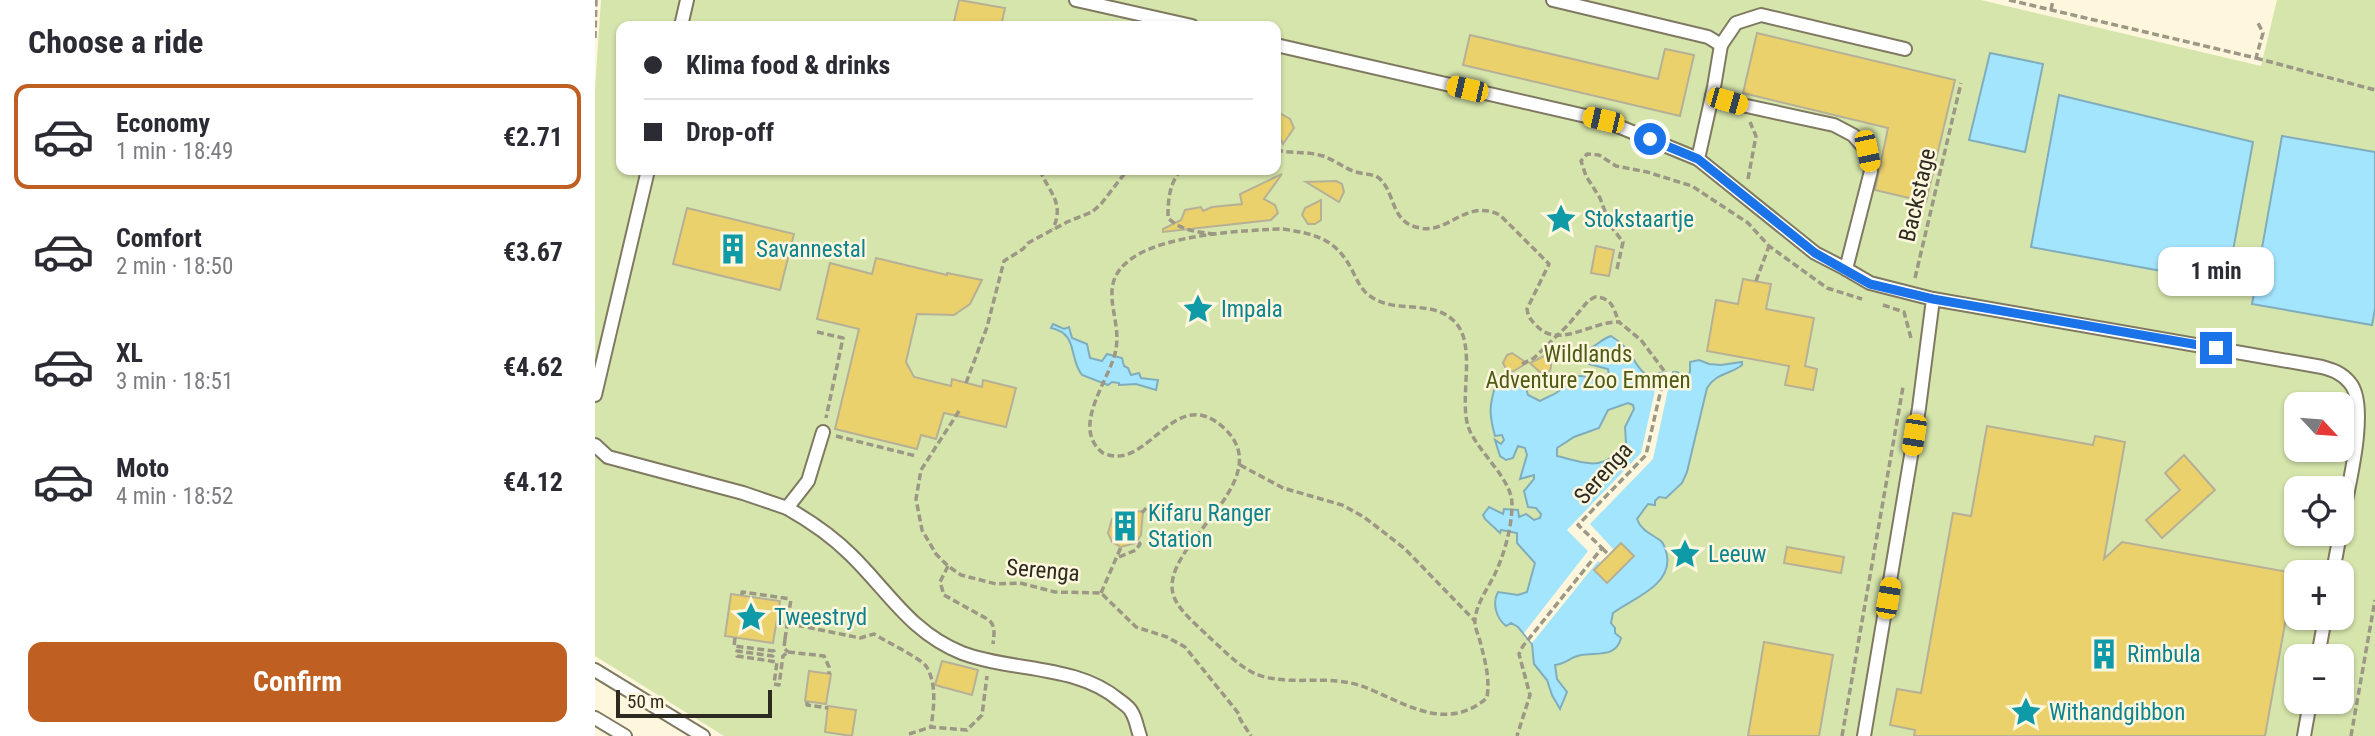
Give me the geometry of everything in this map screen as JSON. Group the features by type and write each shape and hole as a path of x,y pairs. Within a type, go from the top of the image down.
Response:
{"lane":[{"path":"682,21 687,0"},
{"path":"1076,0 1170,21"},
{"path":"1553,0 1708,37 1721,44"},
{"path":"1698,159 1721,44 1737,23 1761,15 1905,50"},
{"path":"1281,47 1603,120 1698,159 1815,253 1870,284 1933,299 2309,364 2338,372 2352,384 2358,399 2359,418 2349,476"},
{"path":"1712,96 1834,125 1853,135 1867,151 1871,171 1846,269"},
{"path":"595,395 647,175"},
{"path":"1864,736 1916,422 1933,299"},
{"path":"787,508 808,481 823,432"},
{"path":"595,445 608,457 743,493 787,508 818,527 852,555 893,602 927,635 963,653 1085,679 1109,692 1131,709 1140,736"},
{"path":"595,670 703,736"},
{"path":"2304,736 2308,714"},
{"path":"595,718 625,736"}],"path":[{"path":"595,38 596,0"},
{"path":"2009,0 2256,58 2375,90"},
{"path":"2051,10 2053,0"},
{"path":"2256,58 2263,33 2257,21"},
{"name":"Backstage","path":"1904,312 1912,294 1961,83"},
{"path":"1742,105 1756,136 1748,179"},
{"path":"1281,151 1324,156 1360,174 1375,176 1383,181 1397,213 1415,227 1423,229 1438,226 1476,210 1493,211 1508,222 1549,264 1528,305 1528,315 1537,327 1554,336 1566,335 1606,322 1619,322"},
{"path":"1617,269 1623,242 1610,225 1600,198 1586,176 1581,161 1587,154 1599,155 1616,166 1692,186 1748,223 1769,246 1827,288 1904,312 1911,338"},
{"path":"1043,175 1057,202 1057,215 1052,231"},
{"path":"966,383 987,327 1007,258 1067,222 1092,212 1123,175"},
{"path":"1177,175 1168,199 1168,218 1177,227 1189,231 1221,234"},
{"path":"1748,223 1759,208"},
{"path":"1252,230 1257,222"},
{"path":"1240,464 1283,488 1342,505 1364,517 1404,548 1475,621 1490,680 1487,698 1474,709 1443,715 1417,711 1357,683 1333,679 1264,677 1249,670 1212,640 1181,608 1174,597 1172,585 1183,557 1224,499 1240,464 1238,451 1230,435 1216,422 1200,416 1184,416 1173,421 1137,451 1121,457 1109,456 1099,450 1093,440 1090,427 1097,396 1118,341 1111,307 1111,290 1118,272 1129,260 1171,242 1252,230 1283,229 1322,238 1340,251 1360,286 1370,296 1390,304 1432,309 1447,315 1457,323 1463,335 1468,426 1508,489 1512,503 1502,557 1475,621"},
{"path":"1756,281 1769,246"},
{"name":"Serenga","path":"1554,336 1568,325 1588,300 1595,297 1608,300 1613,303 1619,322 1641,340 1665,372 1646,455 1578,525 1602,548"},
{"path":"817,332 843,338 823,432 916,456"},
{"path":"1522,364 1534,358 1554,336"},
{"path":"1843,736 1904,379"},
{"name":"Serenga","path":"958,411 921,470 916,499 922,530 936,554 961,575 996,584 1020,583 1055,592 1101,593 1136,627 1167,637 1185,647 1236,711 1251,736"},
{"path":"1142,513 1146,508"},
{"path":"1118,558 1136,550 1140,544 1137,541"},
{"path":"1101,593 1121,547"},
{"path":"1517,736 1530,695 1519,654 1528,638 1602,548 1609,555"},
{"path":"742,595 742,592 792,599 784,648 787,652"},
{"path":"2351,736 2375,600"},
{"path":"776,621 860,638 874,634 919,660 927,667 935,702 931,727"},
{"path":"735,638 734,646 774,651 773,656 737,651 737,656 777,662 774,684 779,685 783,656 787,652"},
{"path":"787,652 824,656 829,674"},
{"path":"807,702 807,705 828,708"}],"green space":[{"name":"Wildlands Adventure Zoo Emmen","path":"601,0 1981,0 2261,66 2277,0 2375,0 2375,736 724,736 595,656 595,89"}],"water":[{"path":"1990,53 2043,64 2025,152 1969,140"},
{"path":"2059,95 2253,142 2227,283 2031,247"},
{"path":"2282,136 2375,152 2375,309 2372,325 2252,304"},
{"path":"1053,324 1064,329 1069,327 1072,338 1087,344 1090,358 1102,361 1107,354 1122,358 1131,375 1139,373 1141,378 1158,380 1156,390 1136,384 1119,385 1112,382 1108,385 1082,375 1066,335 1051,328"},
{"path":"1611,336 1620,343 1642,371 1653,376 1677,372 1687,376 1690,362 1699,360 1721,365 1742,362 1742,365 1714,379 1707,388 1682,483 1666,498 1659,497 1655,505 1648,504 1637,519 1644,529 1664,546 1667,566 1663,576 1649,590 1613,613 1611,623 1615,633 1621,638 1615,649 1605,653 1577,656 1555,665 1557,679 1567,692 1560,709 1547,680 1534,664 1532,644 1518,627 1511,623 1506,626 1496,610 1498,592 1518,595 1527,592 1535,563 1517,543 1517,533 1501,530 1500,533 1483,515 1489,507 1503,514 1504,509 1518,510 1519,517 1526,514 1534,520 1540,518 1541,514 1536,508 1528,507 1524,491 1534,479 1534,475 1520,479 1527,455 1525,448 1518,446 1513,458 1506,460 1500,456 1495,440 1501,444 1504,440 1502,435 1495,436 1491,404 1496,384 1505,381 1512,374 1523,378 1528,395 1540,401 1580,376 1604,384 1610,379 1608,369 1589,364 1583,357 1586,350","holes":["1628,403 1633,405 1634,409 1625,427 1626,443 1610,458 1602,462 1587,463 1557,456 1557,448 1574,437 1599,428 1608,410"]}],"pier":[{"path":"1672,371 1653,459 1590,524 1614,550 1601,563 1598,561 1532,643 1524,633 1588,551 1567,530 1641,453 1659,373"}],"building":[{"path":"959,0 1005,8 1002,21 954,21"},
{"path":"1757,33 1955,80 1926,202 1875,190 1888,128 1743,93"},
{"path":"1470,35 1658,79 1665,49 1694,55 1680,116 1463,65"},
{"path":"1281,114 1290,119 1294,128 1283,144"},
{"path":"1281,174 1264,199 1275,205 1278,213 1271,220 1163,232 1163,229 1181,220 1185,210 1201,207 1203,211 1212,207 1242,204 1240,194"},
{"path":"1336,181 1342,184 1344,192 1339,202 1306,182"},
{"path":"1321,200 1321,220 1308,224 1302,215 1305,208"},
{"name":"Savannestal","path":"687,208 794,234 780,290 673,264"},
{"path":"1596,246 1614,250 1609,276 1591,273"},
{"path":"876,258 947,275 982,280 970,304 954,315 917,314 906,362 914,377 951,386 952,379 982,387 983,380 1016,388 1006,427 944,413 936,439 921,435 917,449 835,429 859,329 817,319 830,263 872,274"},
{"path":"1743,279 1771,284 1766,309 1814,318 1805,366 1817,369 1813,390 1785,385 1789,366 1707,351 1716,300 1738,304"},
{"path":"1512,353 1527,363 1512,372 1507,371 1503,363 1507,355"},
{"path":"1544,356 1551,361 1551,367 1550,371 1542,374 1530,363"},
{"name":"Rimbula","path":"1987,426 2093,445 2095,436 2125,442 2104,559 2122,542 2284,571 2284,629 2265,736 1914,736 1915,730 1890,725 1897,689 1921,693 1953,513 1971,516"},
{"path":"2184,455 2215,490 2162,538 2146,520 2180,490 2165,473"},
{"name":"Kifaru Ranger Station","path":"1143,511 1141,535 1136,543 1121,547 1112,542 1108,533 1112,519 1120,514"},
{"path":"1621,543 1634,556 1607,583 1594,570"},
{"path":"1787,547 1844,557 1841,573 1784,563"},
{"path":"731,594 780,601 773,643 725,636"},
{"path":"1764,642 1833,655 1819,736 1748,736"},
{"path":"942,661 978,670 972,695 935,685"},
{"path":"809,671 831,674 826,704 805,701"},
{"path":"828,706 856,710 852,736 825,732"}],"place":[{"name":"Stokstaartje","path":"1561,219"},
{"name":"Savannestal","path":"733,249"},
{"name":"Impala","path":"1198,309"},
{"name":"Kifaru Ranger Station","path":"1125,526"},
{"name":"Leeuw","path":"1685,554"},
{"name":"Tweestryd","path":"751,617"},
{"name":"Rimbula","path":"2104,654"},
{"name":"Withandgibbon","path":"2026,712"}],"route":[{"path":"1650,139 1698,159 1815,253 1870,284 1933,299 2216,348"}]}
